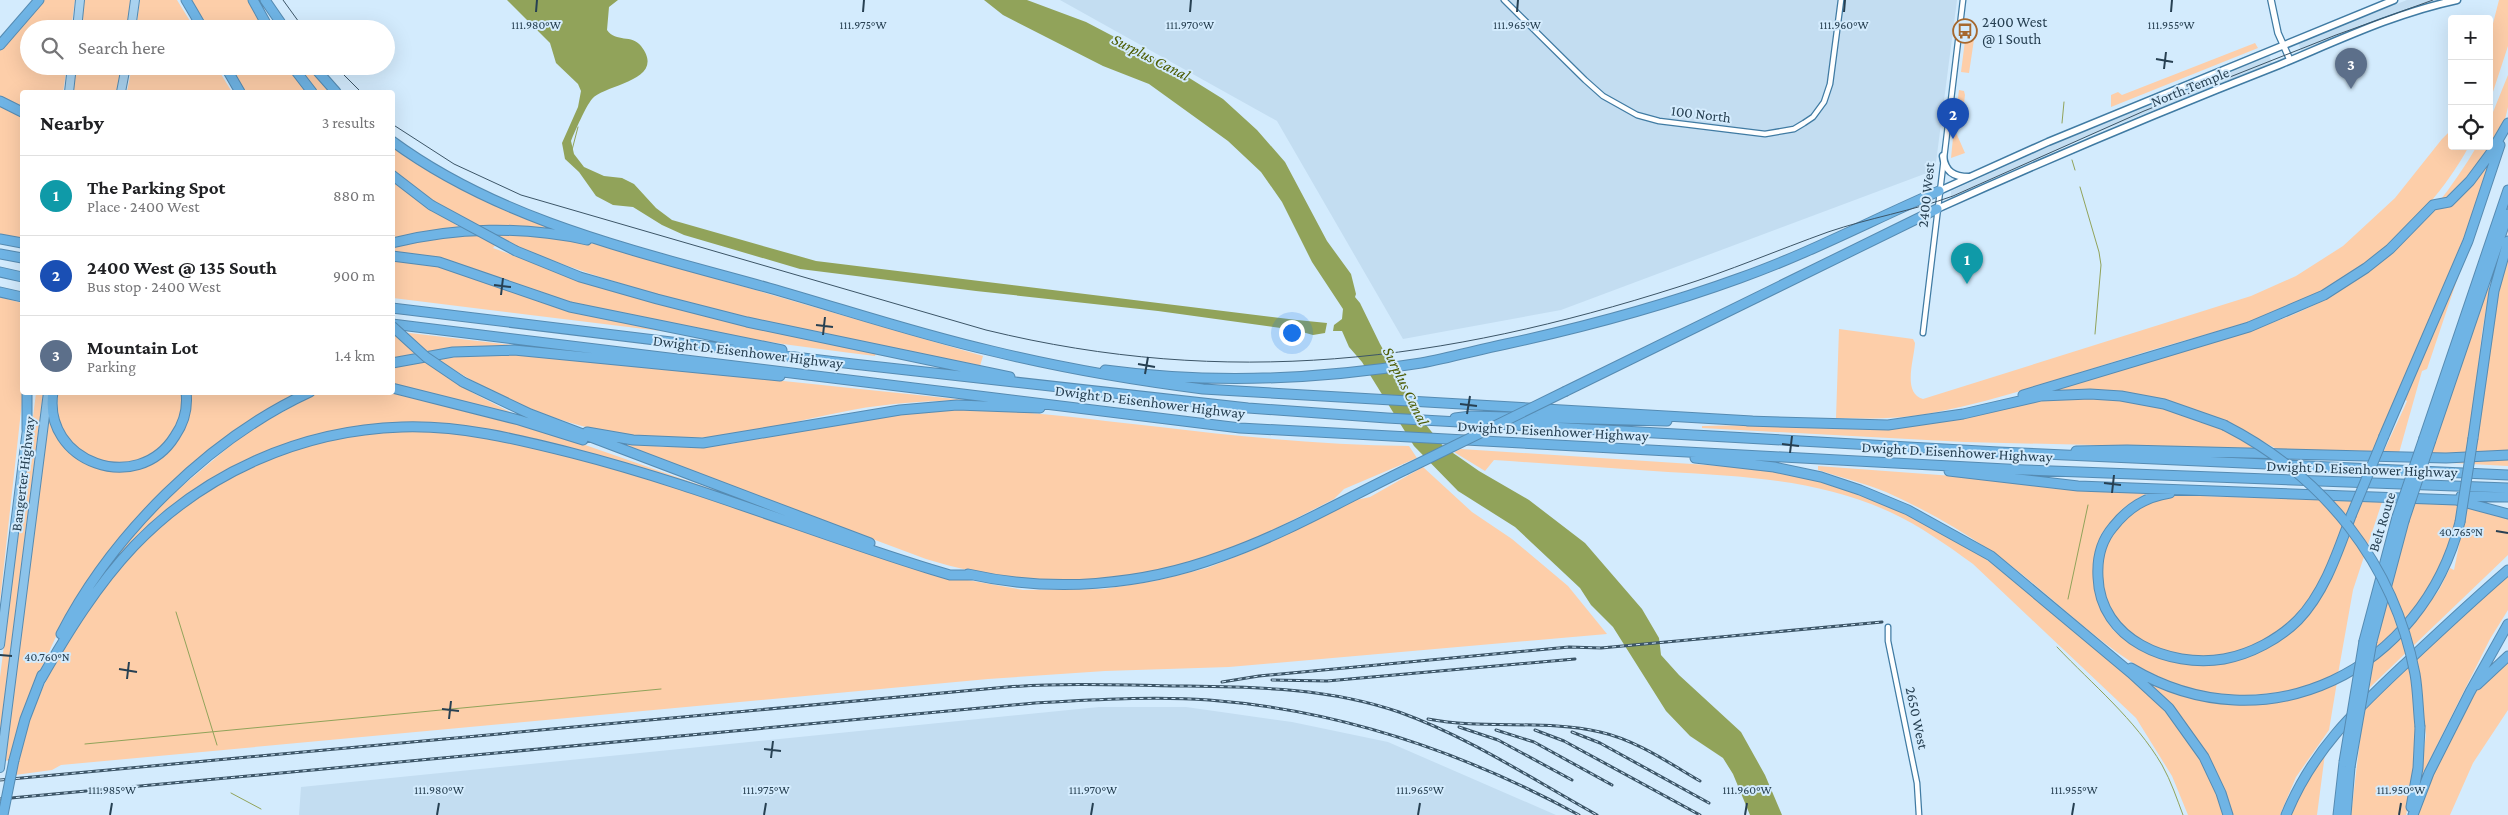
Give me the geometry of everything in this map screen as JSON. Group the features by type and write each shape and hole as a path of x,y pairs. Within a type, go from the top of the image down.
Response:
{"highway":[{"path":"22,20 39,0"},
{"path":"186,0 198,20"},
{"path":"253,0 264,20"},
{"path":"265,0 279,20"},
{"path":"0,45 20,22"},
{"path":"230,75 239,90"},
{"path":"299,75 310,90"},
{"path":"321,75 334,90"},
{"path":"0,101 20,111"},
{"path":"1963,414 2249,327 2324,295 2366,268 2390,249 2433,205 2448,202 2470,180 2485,161 2507,124"},
{"path":"2210,492 2167,494 2143,501 2124,514 2112,528 2106,536 2099,557 2100,593 2103,603 2117,626 2133,642 2155,652 2202,661 2225,659 2246,653 2287,629 2298,620 2320,589 2468,241 2507,124"},
{"path":"395,143 424,164 486,197 543,220 639,251 991,351 1144,382 1203,389 1752,421"},
{"path":"395,177 431,205 516,251 580,277 746,322 1064,388"},
{"name":"Belt Route","path":"2338,815 2359,703 2368,641 2401,519 2508,190"},
{"path":"991,351 1058,364 1189,378 1281,378 1403,365 1547,335 1634,314 1742,278 1857,230 1939,191"},
{"path":"395,328 426,357 464,382 530,414 692,477 928,564 972,575 1013,582 1069,585 1116,582 1172,572 1208,562 1251,544 1937,209"},
{"name":"Belt Route","path":"2428,439 2508,214"},
{"path":"395,243 459,231 521,231 576,238 639,251"},
{"path":"0,239 20,244"},
{"path":"2104,650 2145,676 2195,694 2215,698 2254,699 2308,690 2354,670 2382,650 2406,628 2436,586 2449,561 2460,522 2494,291 2508,241"},
{"path":"0,254 20,258"},
{"path":"395,256 439,262 570,307 853,364"},
{"path":"0,272 20,276"},
{"path":"1,292 20,297"},
{"name":"Dwight D. Eisenhower Highway","path":"395,308 853,364 1248,408 1387,418 1998,452 2508,475"},
{"name":"Dwight D. Eisenhower Highway","path":"395,325 828,376 1240,428 1874,462 2508,488"},
{"path":"395,362 453,352 508,350 790,377 828,376"},
{"path":"395,389 519,420 692,477"},
{"path":"1433,420 1471,416 1888,425 1963,414 2041,396 2090,394 2121,396 2164,404 2224,425 2264,446 2297,472 2327,500 2362,544 2389,592 2402,626 2415,676 2420,727 2418,768 2411,815"},
{"path":"27,395 27,429"},
{"name":"Bangerter Highway","path":"0,765 48,395"},
{"path":"53,395 53,416 62,436 74,451 87,460 112,468 142,464 154,458 171,444 180,429 185,415 186,395"},
{"path":"3,815 14,760 25,719 53,650 82,598 110,558 148,514 176,486 235,437 272,412 304,395"},
{"path":"568,428 633,440 703,443 891,411 928,407 957,405 1106,411"},
{"path":"41,679 77,619 115,568 142,538 178,507 221,478 265,456 312,440 366,430 404,427 459,430 553,448 690,487 939,572 972,575"},
{"name":"Bangerter Highway","path":"0,645 27,429"},
{"path":"1620,448 1774,468 1821,477 1890,501 1991,556 2156,694 2181,724 2204,758 2221,793 2228,815"},
{"path":"1998,452 2126,450 2446,458 2508,455"},
{"path":"1874,462 2078,486 2210,492 2383,496 2508,496"},
{"path":"2383,496 2456,500 2508,514"},
{"path":"2467,606 2508,564"},
{"path":"2286,815 2300,784 2325,744 2365,702 2508,570"},
{"path":"2411,815 2429,773 2470,692 2508,624"},
{"path":"2470,692 2508,656"},
{"name":"Belt Route","path":"2346,815 2347,765"}],"main road":[{"path":"77,20 80,0"},
{"path":"132,20 135,0"},
{"name":"North Temple","path":"1939,191 2048,142 2394,0"},
{"name":"North Temple","path":"1937,209 2052,157 2290,60 2370,28 2457,0"},
{"path":"69,90 71,75"},
{"path":"121,90 124,75"},
{"path":"1943,156 1949,172 1970,177"},
{"name":"Bangerter Highway","path":"27,429 32,395"}],"street":[{"name":"100 North","path":"1504,0 1603,96 1637,115 1658,121 1765,134 1780,132 1804,123 1824,102 1830,84 1841,0"},
{"name":"2400 West","path":"1922,333 1963,0"},
{"path":"2271,0 2274,20 2290,60"},
{"name":"2650 West","path":"1888,627 1888,641 1918,788 1920,815"}],"shaded area":[{"path":"43,0 75,0 72,20 27,20"},
{"path":"84,0 131,0 128,20 81,20"},
{"path":"140,0 177,0 189,20 137,20"},
{"path":"190,0 249,0 259,20 201,20"},
{"path":"1060,0 1957,0 1935,170 1561,310 1403,339 1277,121"},
{"path":"2407,0 2444,0 2379,21 2302,52 2298,43"},
{"path":"2499,0 2508,0 2508,46 2493,92 2493,60 2493,23"},
{"path":"1967,25 1976,26 1969,73 1961,72"},
{"path":"20,28 20,75 66,75 63,90 20,90 20,107 0,98 0,49"},
{"path":"2255,43 2258,48 2111,107 2111,95 2118,92 2122,95"},
{"path":"2269,55 2272,63 2086,137 1951,199 1951,191 2125,112"},
{"path":"75,75 120,75 117,90 73,90"},
{"path":"130,75 222,75 231,90 127,90"},
{"path":"233,75 294,75 305,90 242,90"},
{"path":"302,75 317,75 331,90 313,90"},
{"path":"2508,75 2508,107 2503,128 2470,222 2395,404 2392,405 2375,452 2277,449 2219,418 2170,402 2130,394 2088,390 2050,392 2049,389 2278,321 2327,298 2350,284 2393,251 2430,213 2463,169 2475,150 2493,150 2493,112"},
{"path":"1959,90 1964,91 1965,95 1962,119 1955,122"},
{"path":"0,104 20,115 20,238 0,234"},
{"path":"1954,128 1965,153 1951,158"},
{"path":"2448,133 2448,150 2467,150 2430,203 2397,237 2361,266 2321,292 2298,303 2252,321 1965,406 1899,417 1836,418 1839,329 1913,339 1915,343 1911,383 1917,396 1923,399 2251,296 2296,276 2343,246 2395,198"},
{"path":"395,147 468,193 509,212 551,228 551,230 476,228 414,188 395,173"},
{"path":"395,182 462,229 395,239"},
{"path":"509,233 596,244 983,356 980,366 797,330 676,300 616,282 499,240 493,248 579,280 876,353 875,356 725,335 614,314 553,298 464,266 418,255 395,252 395,246 436,238"},
{"path":"2508,254 2508,451 2473,453 2493,308"},
{"path":"395,258 419,260 517,292 669,329 669,332 395,298"},
{"path":"2458,268 2461,268 2427,369 2422,371 2399,453 2383,453 2407,401 2404,399"},
{"path":"2490,287 2482,333 2468,454 2430,455 2487,289"},
{"path":"0,297 20,302 20,395 23,395 0,601"},
{"path":"395,331 538,348 444,350 395,360"},
{"path":"485,354 536,355 965,400 908,403 866,408 719,436 643,437 606,432 536,411 469,379 437,359"},
{"path":"422,360 473,393 512,413 512,415 395,385 395,367"},
{"path":"395,393 545,431 737,498 464,427 329,433 196,490 100,583 97,581 136,531 163,502 248,431 313,395 395,395"},
{"path":"36,395 43,395 0,733 0,677"},
{"path":"58,395 182,395 182,413 175,431 163,446 146,457 128,463 109,463 90,458 74,446 62,431"},
{"path":"189,395 299,395 164,493 59,630 36,680 10,760 5,761 49,414 60,440 71,453 84,462 99,468 115,471 131,470 146,466 173,448 182,434"},
{"path":"2086,396 2156,405 2209,421 2263,449 1964,442 1702,428 1702,426 1758,425 1876,429 2020,402"},
{"path":"940,409 1023,412 1284,440 1409,446 1417,458 1344,489 1334,499 1266,533 1224,551 1188,563 1151,572 1114,578 1076,580 1000,576 926,559 607,440 663,447 731,444 840,421"},
{"path":"408,429 466,434 534,447 645,477 934,574 1023,590 1103,589 1155,581 1207,568 1253,550 1352,501 1370,497 1423,467 1472,512 1512,539 1568,586 1607,634 1229,667 1105,671 988,679 61,765 52,770 15,775 29,724 49,675 75,627 107,582 144,541 185,505 230,476 278,454 326,441"},
{"path":"1461,449 1768,469 1842,487 1901,511 1976,552 2143,688 2169,716 2192,747 2218,797 2224,815 2188,815 2172,776 2136,718 1973,564 1901,517 1863,501 1836,493 1809,486 1753,478 1494,460 1485,471 1454,452"},
{"path":"2508,459 2508,466 2434,462 2434,461"},
{"path":"1818,466 2157,491 2143,495 2122,509 2101,534 2093,565 2095,592 2105,618 2113,630 2133,645 2147,652 2202,663 2280,637 2331,572 2363,501 2382,502 2353,590 2338,674 2294,689 2271,693 2224,696 2189,690 2158,677 2098,638 2015,568 1964,533 1926,511 1886,492 1818,470"},
{"path":"2172,495 2354,501 2323,575 2297,615 2278,632 2255,645 2230,653 2204,656 2178,655 2154,647 2132,635 2108,609 2102,589 2101,558 2108,537 2139,504"},
{"path":"2413,502 2462,505 2446,554 2421,604 2374,653"},
{"path":"2467,506 2508,519 2508,555 2365,692 2371,662 2409,629 2439,590 2450,568 2454,570"},
{"path":"2508,574 2508,610 2490,639 2420,779 2426,735 2415,659"},
{"path":"2508,657 2508,710 2473,763 2450,815 2416,815 2436,765 2462,713 2481,685"},
{"path":"2411,661 2414,680 2416,738 2413,777 2406,815 2351,815 2364,706"},
{"path":"2337,682 2329,730 2296,777 2280,815 2231,815 2202,748 2193,733 2152,687 2154,683 2199,697 2222,701 2246,702 2293,697"},
{"path":"1099,707 1186,707 1292,722 1388,742 1556,815 299,815 301,787"},
{"path":"2326,746 2317,815 2289,815"}],"water":[{"path":"507,0 618,0 609,7 607,30 615,36 637,42 647,58 646,67 641,74 631,80 592,99 571,141 574,154 584,167 604,176 622,178 634,184 656,208 672,220 816,261 1327,323 1325,333 1313,335 1295,330 1158,311 800,269 684,235 662,225 633,207 613,205 596,196 579,172 565,159 562,143 578,107 581,91 578,84 556,63 550,43"},
{"name":"Surplus Canal","path":"984,0 1027,0 1086,22 1170,66 1223,99 1257,130 1285,162 1327,241 1351,274 1355,297 1360,303 1402,383 1411,406 1443,446 1479,471 1529,500 1585,543 1642,609 1659,638 1661,655 1679,675 1741,732 1765,775 1782,815 1750,815 1733,774 1723,758 1690,736 1666,711 1613,627 1591,605 1580,588 1515,527 1458,491 1414,446 1362,362 1349,347 1342,331 1333,331 1334,325 1342,319 1343,309 1312,262 1282,202 1261,172 1228,141 1149,84 1103,66 1003,15"}],"waterway":[{"path":"2062,123 2064,102"},
{"path":"572,150 578,127"},
{"path":"2072,160 2075,170"},
{"path":"2080,187 2101,265 2095,334"},
{"path":"2068,599 2088,505"},
{"path":"176,612 217,745"},
{"path":"2057,647 2139,732 2162,765 2183,815"},
{"path":"85,744 661,689"},
{"path":"231,793 261,809"}],"tram line":[{"path":"283,0 297,20"},
{"path":"395,126 454,164 521,195 986,330 1076,348 1163,359 1249,362 1335,359 1420,349 1505,334 1591,313 1678,287 1828,232 1953,196 2144,111 2336,35 2433,0"},
{"path":"344,75 359,90"}],"railway":[{"path":"1222,682 1259,676 1569,647 1601,648 1882,622"},
{"path":"1272,680 1327,681 1575,659"},
{"path":"0,780 1007,687 1050,685 1234,687 1317,693 1372,704 1399,712 1425,722 1500,759 1597,815"},
{"path":"0,799 1035,703 1166,698 1258,705 1354,724 1400,738 1492,772 1579,815"},
{"path":"1428,719 1471,724 1559,726 1600,732 1639,746 1700,781"},
{"path":"1459,727 1498,740 1572,780"},
{"path":"1496,730 1534,742 1612,785"},
{"path":"1535,730 1564,741 1700,815"},
{"path":"1572,732 1600,743 1709,803"}],"place":[{"name":"2400 West @ 1 South","path":"1965,31"},
{"name":"Mountain Lot","path":"2351,89"},
{"name":"2400 West @ 135 South","path":"1953,139"},
{"name":"The Parking Spot","path":"1967,284"}]}
